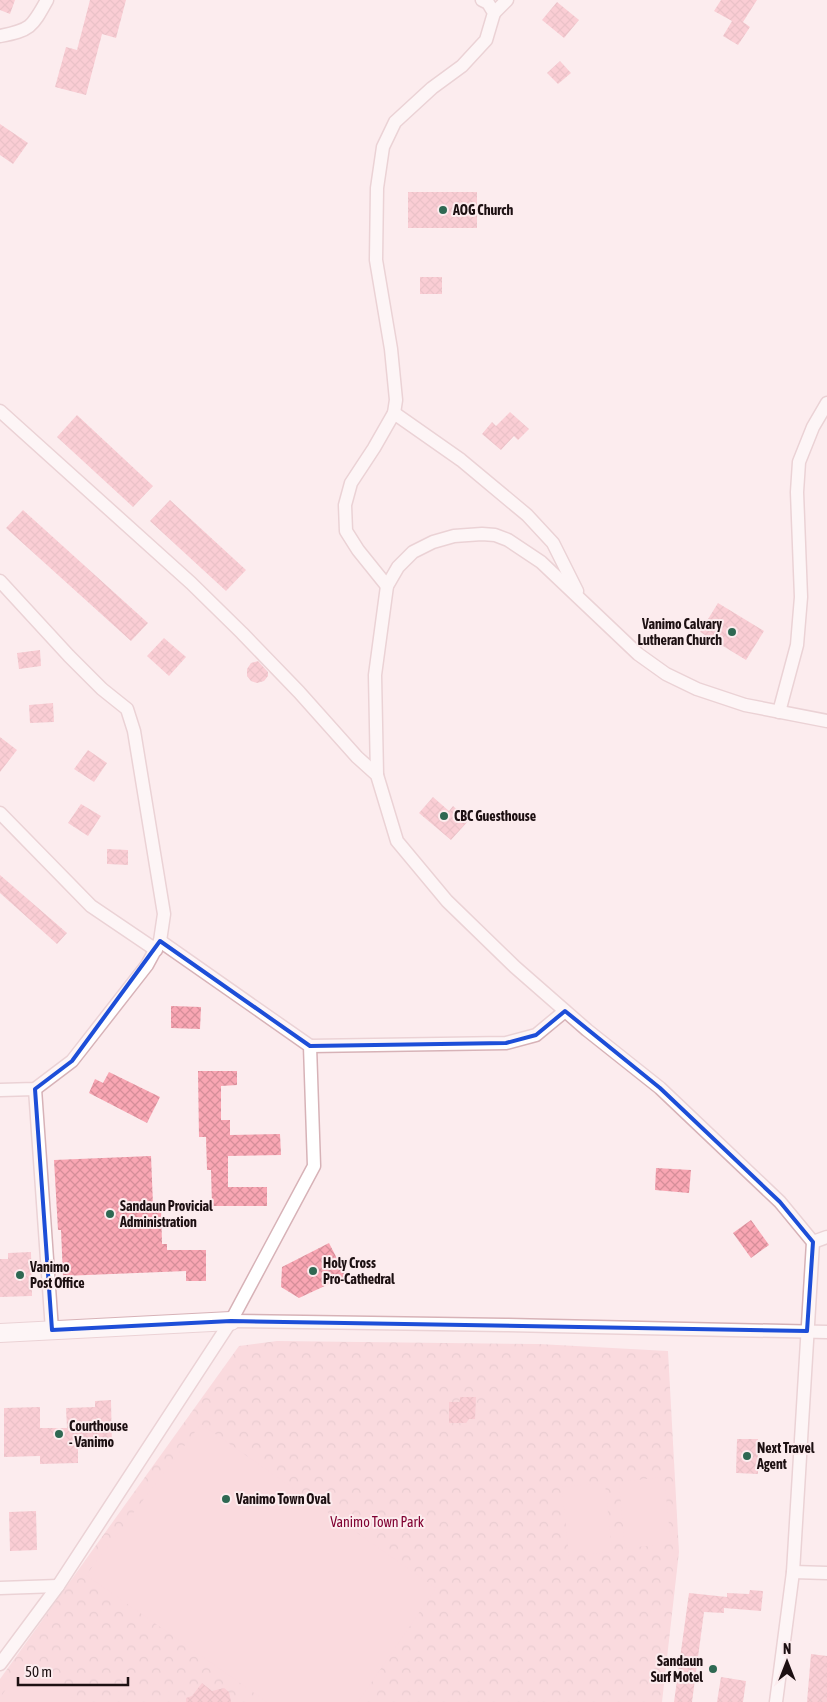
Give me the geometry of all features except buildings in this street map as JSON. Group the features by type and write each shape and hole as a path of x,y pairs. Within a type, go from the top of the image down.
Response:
{"street":[{"path":"0,36 18,33 34,24 46,0"},
{"path":"482,0 488,3 494,13"},
{"path":"387,586 346,532 345,506 351,483 394,413 396,400 376,260 377,188 383,147 395,122 432,88 462,66 486,40 494,13 507,0"},
{"path":"779,712 798,645 801,606 799,462 813,427 827,403"},
{"path":"0,411 191,583 299,692 356,757 377,775"},
{"path":"394,413 461,460 527,515 554,543 580,598"},
{"path":"776,1702 793,1572 813,1242 780,1202 660,1088 586,1030 515,967 447,901 409,858 397,841 377,775 375,675 387,586 398,567 413,552 433,542 454,536 496,535 508,540 542,562 638,654 666,674 697,689 737,702 827,721"},
{"path":"0,581 69,656 102,689 127,709 134,730 164,914 158,945 146,965 72,1061 35,1089 0,1090"},
{"path":"0,814 91,906 158,945 310,1046 506,1043 536,1035 565,1011"},
{"path":"0,1664 58,1586 231,1321 314,1166 310,1046"},
{"path":"35,1089 52,1330"},
{"path":"813,1242 827,1237"},
{"path":"0,1333 231,1321 505,1324 683,1330 827,1332"},
{"path":"793,1572 827,1573"},
{"path":"0,1588 58,1586"}],"highlighted area":[{"path":"160,941 310,1046 506,1043 536,1035 565,1011 660,1088 780,1202 813,1242 807,1331 231,1321 52,1330 35,1089 72,1061"}],"green space":[{"name":"Vanimo Town Park","path":"277,1341 539,1344 668,1351 679,1552 662,1702 0,1702 0,1679 239,1346"},
{"name":"Vanimo Town Oval","path":"201,1424 436,1588 358,1702 267,1702 86,1575"},
{"path":"664,1477 671,1544 625,1548 619,1482"},
{"path":"605,1483 612,1552 569,1556 562,1487"},
{"path":"23,1664 79,1702 0,1702 0,1698"}],"place":[{"name":"AOG Church","path":"443,210"},
{"name":"Vanimo Calvary Lutheran Church","path":"732,632"},
{"name":"CBC Guesthouse","path":"444,816"},
{"name":"Sandaun Provicial Administration","path":"110,1214"},
{"name":"Holy Cross Pro-Cathedral","path":"313,1271"},
{"name":"Vanimo Post Office","path":"20,1275"},
{"name":"Courthouse - Vanimo","path":"59,1434"},
{"name":"Next Travel Agent","path":"747,1456"},
{"name":"Vanimo Town Oval","path":"226,1499"},
{"name":"Sandaun Surf Motel","path":"713,1669"}]}
